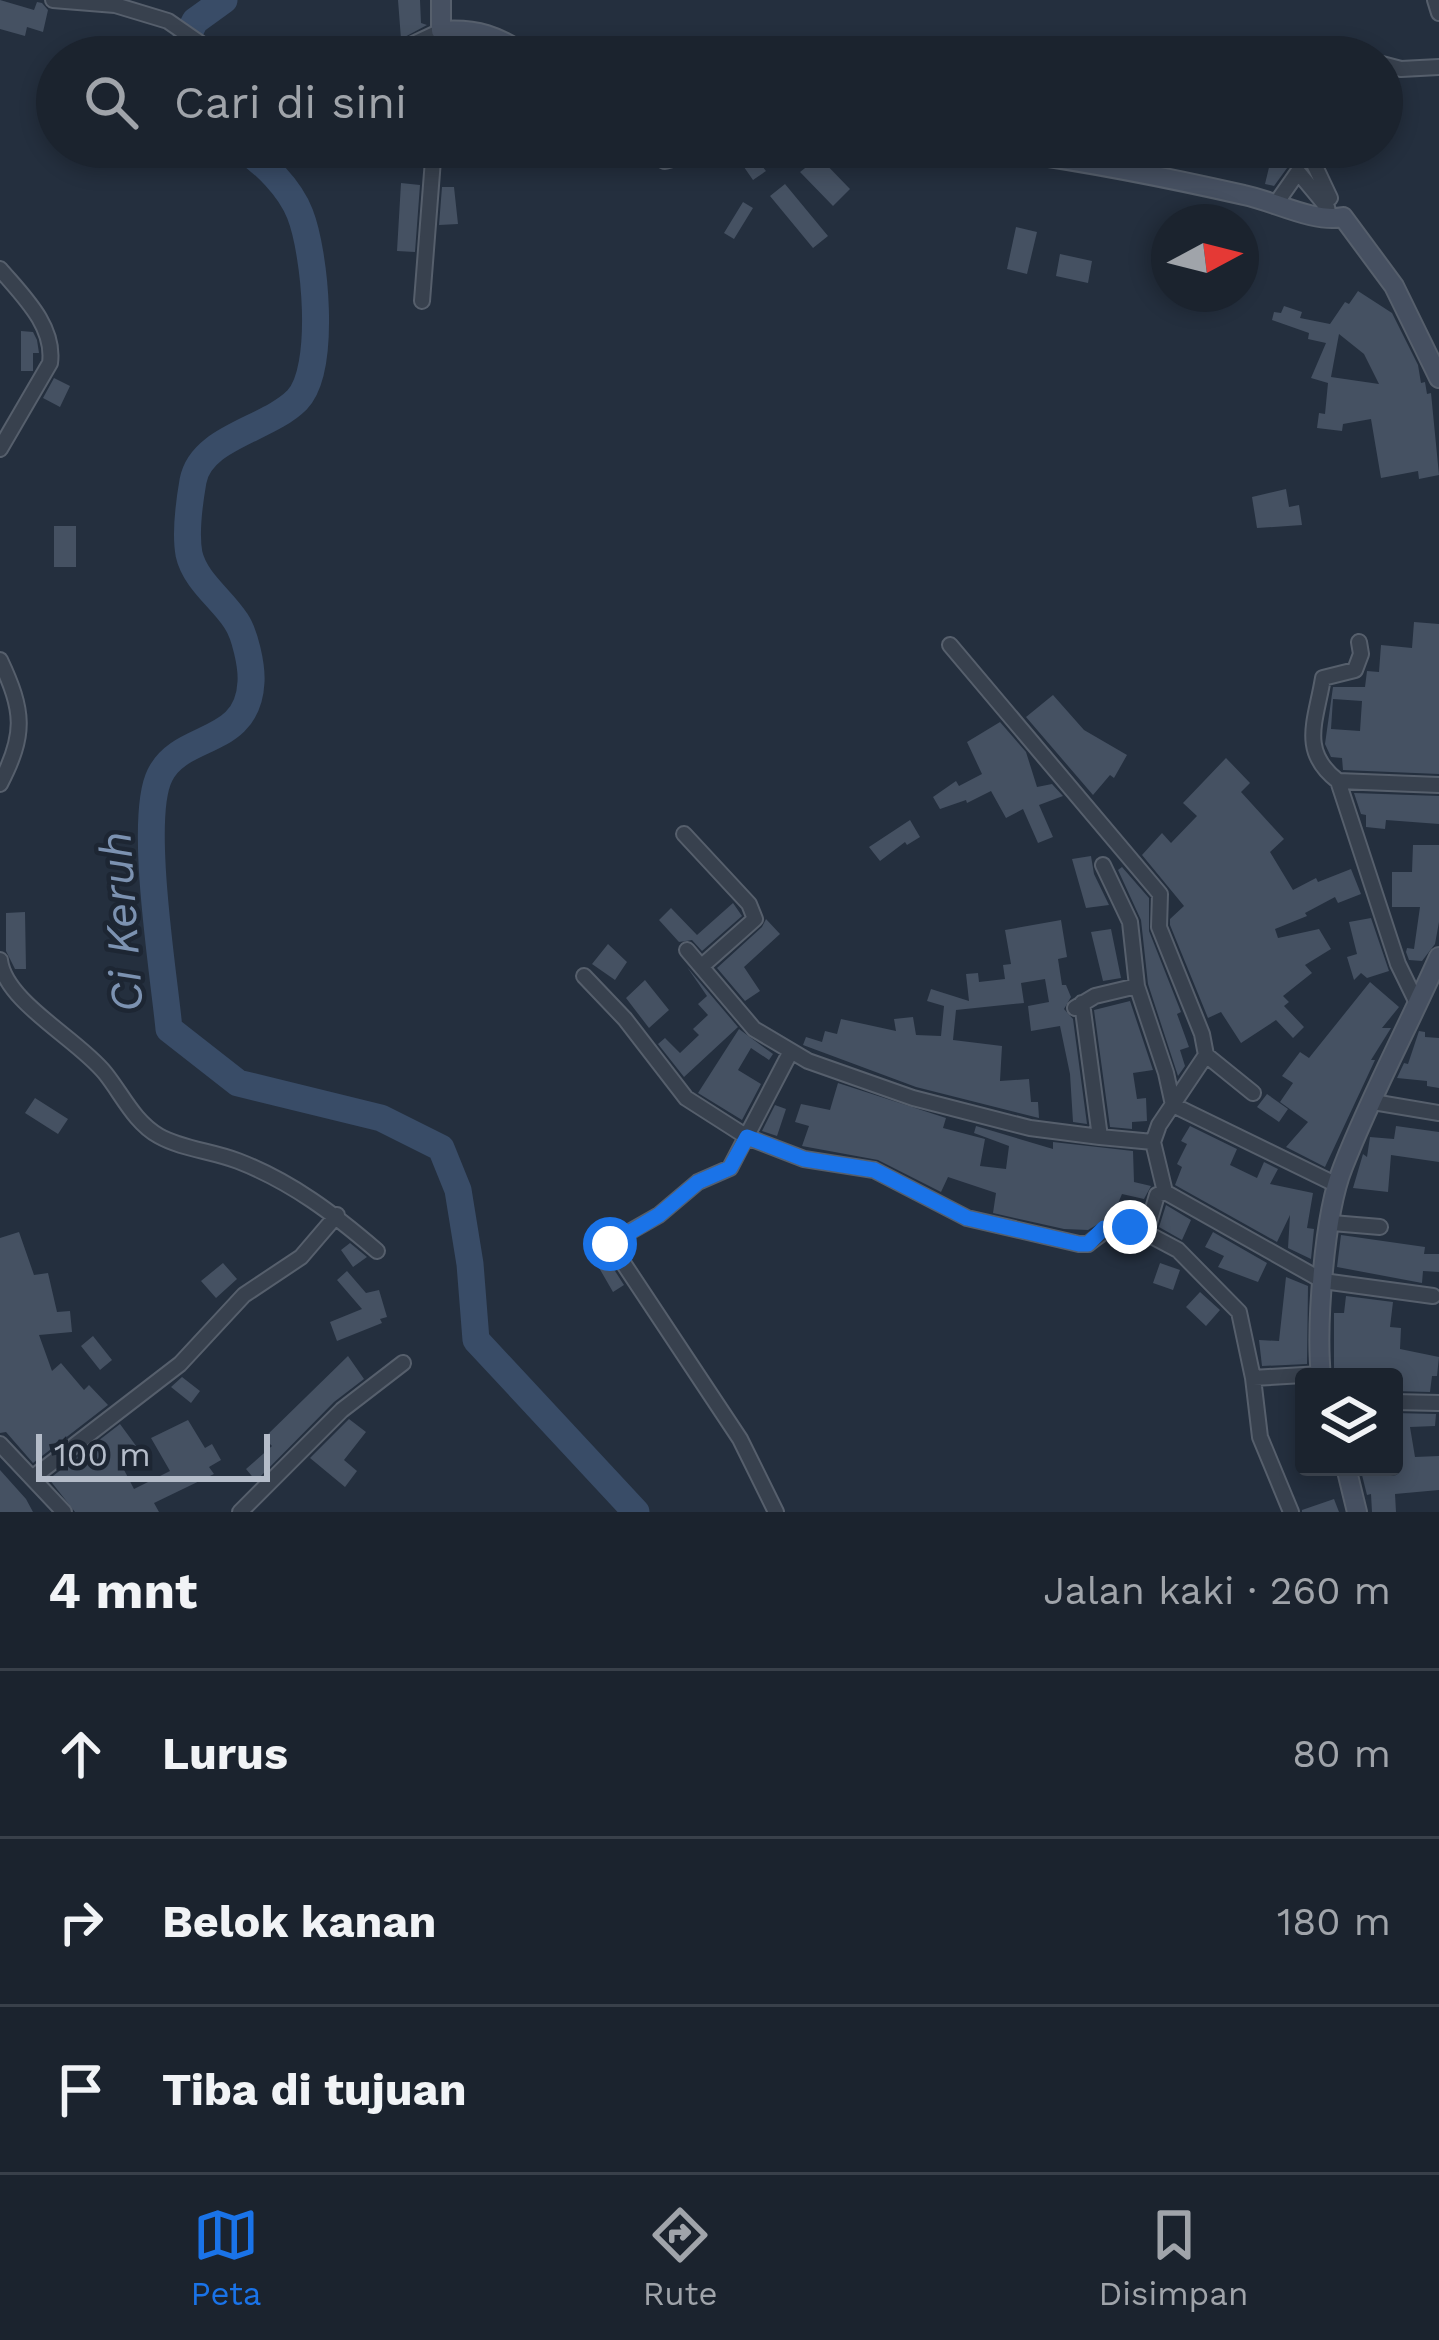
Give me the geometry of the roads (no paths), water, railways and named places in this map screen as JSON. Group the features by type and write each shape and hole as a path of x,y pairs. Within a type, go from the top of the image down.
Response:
{"street":[{"path":"53,0 115,5 168,21 190,36"},
{"path":"441,0 441,36"},
{"path":"1435,0 1439,13"},
{"path":"430,36 470,28 491,36"},
{"path":"1403,68 1439,68"},
{"path":"422,301 432,168"},
{"path":"1115,168 1277,202 1316,215 1343,217"},
{"path":"1315,168 1343,217 1394,286 1439,378"},
{"path":"1277,202 1298,172 1328,207 1328,212 1316,215"},
{"path":"0,269 47,329 52,352 0,449"},
{"path":"1359,642 1355,670 1323,679 1312,746 1320,767 1338,781 1398,964 1418,1004"},
{"path":"950,645 1160,894 1159,927 1206,1055 1253,1093"},
{"path":"0,660 21,723 0,784"},
{"path":"1338,781 1439,785"},
{"path":"684,834 742,897 755,919 702,966"},
{"path":"1103,865 1130,922 1137,986 1173,1105"},
{"path":"687,950 754,1029 790,1053 836,1073 1030,1128 1153,1142"},
{"path":"1320,1368 1323,1281 1337,1185 1439,956"},
{"path":"0,960 3,983 92,1057 126,1105 159,1136 238,1161 301,1191 377,1251"},
{"path":"584,976 625,1019 686,1098 747,1137 804,1159 874,1170 967,1218 1079,1244 1088,1244 1104,1228 1117,1225 1178,1250 1239,1312 1260,1437 1292,1512"},
{"path":"1100,1137 1079,1005 1137,986"},
{"path":"776,1512 740,1439 610,1244 659,1215 698,1182 730,1168 790,1053"},
{"path":"1206,1055 1153,1142 1166,1192 1323,1281 1433,1296"},
{"path":"1373,1102 1439,1114"},
{"path":"1173,1105 1337,1185"},
{"path":"1147,1234 1156,1195 1166,1192"},
{"path":"32,1478 180,1364 244,1295 301,1257 337,1215"},
{"path":"1332,1222 1380,1227"},
{"path":"240,1512 342,1410 403,1363"},
{"path":"1253,1378 1295,1377"},
{"path":"1403,1402 1439,1403"},
{"path":"0,1444 64,1512"},
{"path":"1348,1476 1357,1512"}],"waterway":[{"name":"Ci Keruh","path":"188,36 195,21 224,0"},
{"name":"Ci Keruh","path":"266,168 300,214 314,281 315,338 306,385 297,400 208,454 193,481 189,554 197,573 239,627 251,682 238,718 170,761 154,796 152,860 169,1029 238,1083 381,1118 441,1148 458,1190 476,1340 636,1512"}]}
